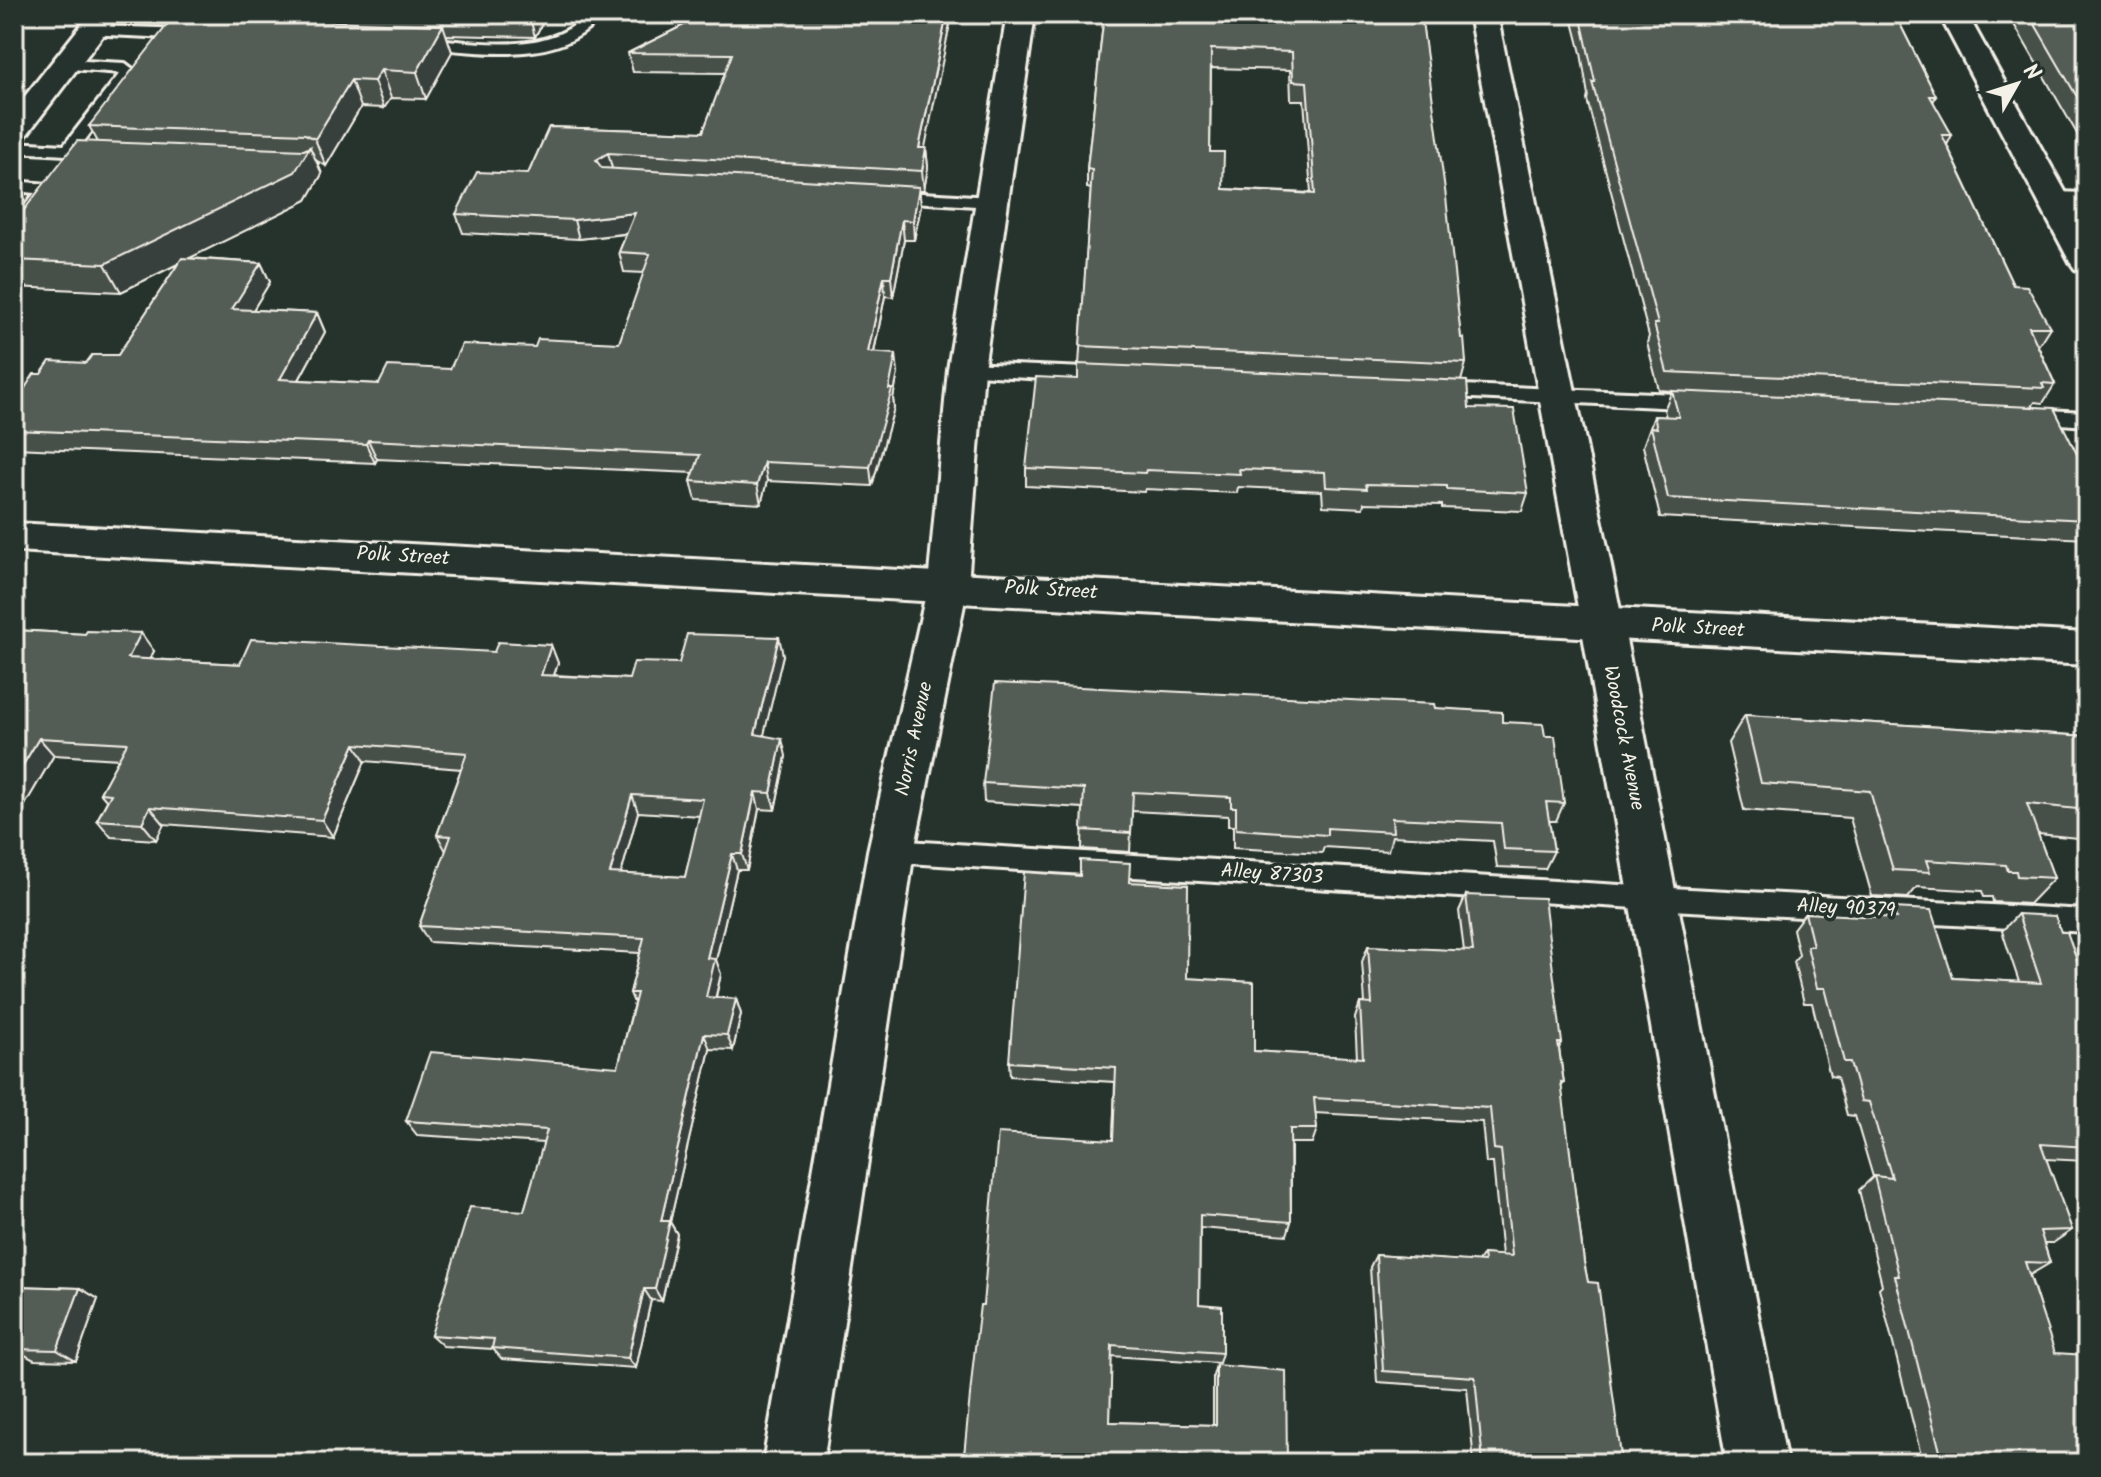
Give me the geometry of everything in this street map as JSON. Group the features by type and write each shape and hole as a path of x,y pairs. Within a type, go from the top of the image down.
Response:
{"street":[{"name":"Norris Avenue","path":"793,1463 891,851 948,585 966,369 1021,14"},
{"name":"Woodcock Avenue","path":"1483,14 1602,624 1757,1463"},
{"path":"1953,14 2071,202 2087,262"},
{"path":"14,130 98,22"},
{"name":"Polk Street","path":"14,537 948,585 2087,649"}],"lane":[{"path":"404,42 531,47 568,39 589,25 595,14"},
{"path":"98,22 214,35"},
{"path":"65,65 125,68 129,72 69,150"},
{"path":"14,147 69,150 93,161 123,162"},
{"path":"14,186 42,188 44,193 14,231"},
{"path":"873,195 992,202"},
{"path":"966,369 1126,376"},
{"path":"1413,390 1729,403"},
{"path":"2009,415 2087,419"},
{"name":"Alley 87303","path":"891,851 1652,898"},
{"name":"Alley 90379","path":"1652,898 2087,921"}],"building":[{"path":"706,14 947,14 919,148 926,148 922,171 608,153 596,160 602,168 919,187 913,221 902,220 891,277 884,277 868,352 896,354 889,389 892,389 870,467 764,462 757,485 691,481 700,455 368,440 366,444 14,430 14,405 34,374 41,374 50,361 86,363 92,355 118,355 182,258 261,263 232,309 317,313 280,379 379,384 388,366 450,369 462,344 535,347 538,339 619,343 650,254 619,252 635,213 574,220 456,214 477,172 528,174 549,127 703,132 732,54 628,53"},
{"path":"1104,14 1421,14 1466,363 1080,346 1092,170 1087,169","holes":["1211,49 1292,52 1293,81 1307,82 1315,194 1223,189 1224,152 1210,152"]},
{"path":"1580,14 1895,14 1936,96 1930,96 1952,135 1942,135 2013,285 2027,286 2050,327 2029,327 2055,384 2042,383 2044,388 1667,372 1654,324 1658,324 1592,82 1595,82"},
{"path":"2029,14 2087,14 2087,114"},
{"path":"174,16 443,25 417,72 381,70 374,81 351,80 315,139 305,134 89,126"},
{"path":"77,141 304,150 310,147 295,172 105,264 14,260 14,223"},
{"path":"1078,364 1467,381 1469,408 1514,409 1528,493 1447,489 1447,486 1366,484 1367,489 1326,487 1325,472 1239,469 1240,474 1146,470 1145,473 1026,468 1036,377 1078,379"},
{"path":"1672,391 2054,408 2087,474 2087,520 1668,498 1651,427 1657,428 1654,416 1679,417"},
{"path":"14,630 141,633 128,658 240,664 251,639 494,652 498,642 551,645 541,675 629,679 634,662 679,663 687,634 779,637 755,734 782,739 771,793 755,792 742,854 732,854 707,958 715,959 706,997 736,999 727,1035 704,1034 661,1221 670,1221 655,1289 644,1289 628,1358 492,1348 494,1339 431,1335 470,1207 524,1211 547,1130 406,1121 430,1052 618,1067 637,993 630,993 644,938 419,926 451,836 437,835 467,753 355,744 322,820 150,807 142,823 97,820 111,794 100,793 127,743 39,738 14,780","holes":["632,795 703,799 685,877 610,873"]},
{"path":"995,683 1434,704 1435,708 1502,712 1502,722 1543,724 1545,736 1555,736 1564,803 1546,802 1554,851 1504,849 1501,823 1392,818 1393,832 1327,828 1327,835 1236,829 1236,807 1231,807 1231,797 1133,792 1131,833 1082,830 1084,789 983,783"},
{"path":"1745,715 2087,736 2087,810 2027,804 2054,878 2017,876 2016,871 2008,871 2006,865 1926,860 1930,872 1893,870 1870,791 1761,783"},
{"path":"1080,860 1130,863 1129,882 1188,885 1187,978 1254,982 1254,1051 1363,1058 1360,1003 1372,1004 1368,946 1473,951 1466,895 1544,898 1562,1043 1558,1043 1564,1083 1561,1082 1584,1262 1588,1282 1598,1283 1622,1463 1483,1463 1475,1377 1383,1371 1376,1255 1484,1262 1483,1254 1512,1256 1501,1150 1494,1149 1490,1108 1314,1098 1317,1129 1290,1129 1291,1222 1200,1215 1199,1304 1222,1306 1222,1353 1112,1345 1110,1422 1216,1425 1216,1365 1286,1371 1287,1463 992,1463 993,1458 964,1456 980,1305 983,1305 998,1133 1113,1140 1116,1068 1009,1062 1024,872 1080,876"},
{"path":"1893,908 1931,910 1953,978 2041,983 2018,914 2055,916 2061,932 2067,932 2087,988 2087,1147 2041,1144 2072,1230 2040,1231 2050,1263 2025,1262 2055,1353 2087,1355 2087,1463 1943,1463 1895,1276 1899,1276 1874,1176 1892,1178 1869,1102 1861,1101 1850,1062 1844,1062 1825,988 1817,988 1807,946 1813,946 1805,913 1896,918"},
{"path":"14,1286 80,1288 57,1350 14,1349 23,1324 14,1324"},
{"path":"467,1454 587,1463 465,1463"}]}
